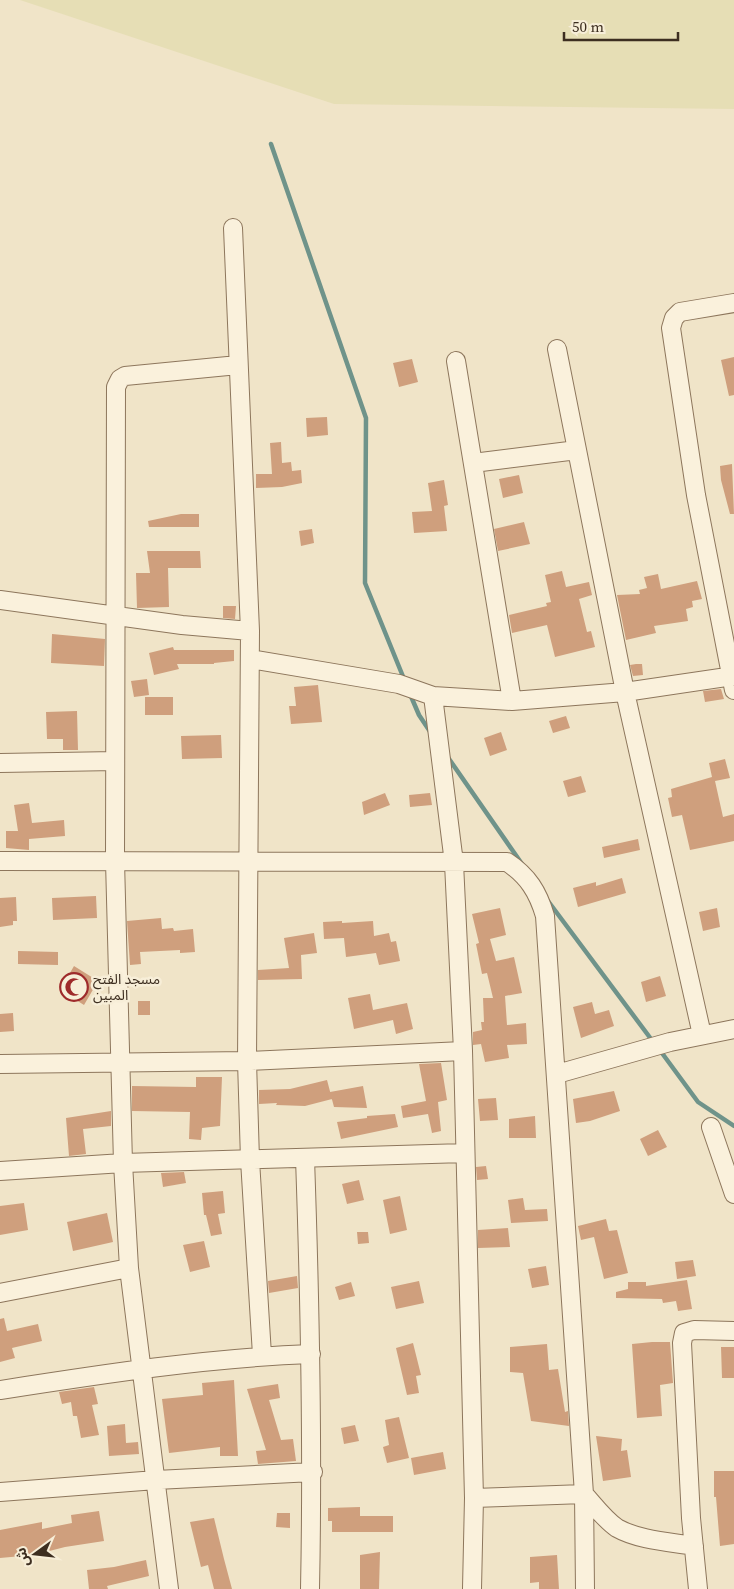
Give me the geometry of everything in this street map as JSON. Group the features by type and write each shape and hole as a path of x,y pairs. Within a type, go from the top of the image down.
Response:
{"street":[{"path":"233,228 250,630 247,1061 250,1160 262,1355"},
{"path":"250,658 399,684 433,696 512,701 733,681 696,496 671,328 674,318 680,312 734,303"},
{"path":"557,349 625,692 702,1035"},
{"path":"456,361 512,701"},
{"path":"169,1589 129,1268 123,1163 115,861 116,387 120,379 125,376 238,365"},
{"path":"472,463 577,450"},
{"path":"0,600 116,616 250,630"},
{"path":"433,696 454,863 463,1051 474,1498 472,1589"},
{"path":"0,763 115,761"},
{"path":"0,861 249,863 507,862 520,870 540,898 545,916 584,1494 585,1589"},
{"path":"557,1074 702,1035 734,1029"},
{"path":"0,1064 247,1061 463,1051"},
{"path":"711,1127 734,1194"},
{"path":"0,1171 123,1163 465,1154"},
{"path":"305,1158 311,1354 312,1472 310,1589"},
{"path":"0,1293 129,1268"},
{"path":"698,1589 682,1343 684,1333 694,1330 734,1330"},
{"path":"0,1390 142,1368 262,1355 311,1354"},
{"path":"0,1492 156,1480 312,1472"},
{"path":"474,1498 584,1494"},
{"path":"584,1494 618,1528 637,1535 694,1546"}],"shaded area":[{"path":"20,0 734,0 734,109 334,104"}],"building":[{"path":"734,357 734,395 729,396 721,360"},
{"path":"412,359 418,382 399,387 393,363"},
{"path":"327,417 328,435 307,437 306,418"},
{"path":"281,442 282,463 291,462 292,471 301,470 302,483 282,487 256,488 256,474 272,474 270,443"},
{"path":"732,464 734,514 730,514 721,480 720,466"},
{"path":"519,475 523,493 503,498 499,479"},
{"path":"444,480 448,505 444,506 447,531 414,533 412,512 432,511 428,483"},
{"path":"181,514 199,514 199,527 149,527 148,521"},
{"path":"524,522 530,544 498,551 494,529"},
{"path":"312,529 314,543 301,546 299,531"},
{"path":"147,551 200,551 201,568 168,568 169,607 137,608 136,573 150,573"},
{"path":"562,571 566,587 589,582 592,595 579,599 587,632 591,631 595,647 555,657 547,625 512,633 509,615 547,606 546,603 551,602 545,575"},
{"path":"658,574 661,589 697,581 702,599 692,601 693,607 686,609 688,621 654,626 656,633 626,640 617,595 640,594 639,590 647,588 644,577"},
{"path":"223,606 236,606 235,619 223,618"},
{"path":"52,634 105,639 104,666 51,663"},
{"path":"173,647 174,650 234,650 234,661 214,664 177,664 179,669 154,675 149,653"},
{"path":"642,664 643,675 633,676 630,665"},
{"path":"147,679 149,695 134,697 131,681"},
{"path":"318,685 322,722 291,724 289,706 296,706 294,687"},
{"path":"721,689 724,699 705,702 703,691"},
{"path":"145,697 173,697 173,715 145,715"},
{"path":"77,711 78,750 63,750 63,739 47,739 46,712"},
{"path":"566,716 570,728 553,733 549,721"},
{"path":"501,732 507,750 490,756 484,738"},
{"path":"221,735 222,758 182,759 181,736"},
{"path":"725,759 730,778 715,781 723,817 734,814 734,841 690,850 682,815 672,817 668,798 672,797 671,789 712,777 709,763"},
{"path":"581,776 586,792 568,797 563,781"},
{"path":"385,793 390,805 364,815 362,802"},
{"path":"430,793 432,805 410,807 409,795"},
{"path":"29,803 32,823 64,820 65,836 29,839 29,850 6,848 6,831 18,831 14,805"},
{"path":"638,839 640,850 604,858 602,847"},
{"path":"622,878 626,893 578,907 573,888 596,882 596,886"},
{"path":"96,896 97,918 53,920 52,898"},
{"path":"16,897 17,921 13,921 13,925 0,927 0,898"},
{"path":"500,908 506,935 490,939 496,961 514,957 522,993 505,996 507,1025 526,1023 527,1044 507,1045 509,1058 485,1062 481,1044 473,1045 473,1032 482,1030 481,1022 484,1022 483,998 493,998 487,973 482,974 476,944 479,943 472,914"},
{"path":"717,908 720,927 703,931 699,912"},
{"path":"161,918 162,929 173,928 174,931 193,929 195,952 180,953 180,950 140,952 141,964 130,965 127,921"},
{"path":"342,921 342,923 373,921 374,936 389,933 391,942 396,941 400,961 379,965 376,953 346,957 344,938 324,939 323,922"},
{"path":"314,933 317,953 301,955 302,979 258,980 258,970 289,968 284,938"},
{"path":"18,951 58,952 58,965 18,964"},
{"path":"74,966 98,981 84,1005 60,990"},
{"path":"660,976 666,996 646,1002 641,982"},
{"path":"370,994 373,1010 407,1003 413,1029 396,1034 393,1020 354,1029 348,998"},
{"path":"138,1001 150,1001 150,1015 138,1015"},
{"path":"592,1002 595,1014 609,1010 614,1026 581,1038 573,1007"},
{"path":"13,1013 14,1031 0,1032 0,1014"},
{"path":"441,1063 447,1100 438,1102 441,1131 432,1133 428,1114 403,1118 401,1106 426,1101 419,1064"},
{"path":"196,1077 222,1077 220,1126 202,1128 201,1140 189,1139 190,1112 132,1111 132,1086 196,1087"},
{"path":"327,1080 332,1099 305,1106 276,1105 277,1103 259,1104 259,1090 290,1089"},
{"path":"363,1086 367,1108 334,1107 330,1092"},
{"path":"614,1091 620,1111 590,1121 576,1123 573,1099"},
{"path":"496,1098 498,1120 480,1121 478,1099"},
{"path":"111,1111 111,1126 83,1129 86,1154 69,1156 66,1118"},
{"path":"395,1114 398,1127 341,1139 337,1122 367,1118 367,1116"},
{"path":"535,1116 536,1138 509,1138 509,1119"},
{"path":"658,1130 667,1147 648,1156 640,1139"},
{"path":"486,1166 488,1179 477,1180 476,1167"},
{"path":"184,1172 186,1183 163,1187 161,1173"},
{"path":"359,1180 364,1200 347,1204 342,1184"},
{"path":"223,1191 225,1213 218,1214 222,1234 211,1236 206,1215 204,1215 202,1193"},
{"path":"400,1196 407,1230 390,1234 383,1200"},
{"path":"523,1198 525,1210 547,1209 548,1221 511,1223 508,1200"},
{"path":"24,1203 28,1230 0,1235 0,1206"},
{"path":"107,1213 113,1242 73,1251 67,1222"},
{"path":"606,1219 609,1231 617,1230 628,1273 604,1279 594,1237 581,1240 578,1226"},
{"path":"508,1228 510,1247 478,1248 478,1230"},
{"path":"357,1232 368,1232 369,1243 358,1244"},
{"path":"204,1241 210,1267 190,1272 183,1245"},
{"path":"693,1260 696,1276 677,1279 675,1262"},
{"path":"546,1266 549,1285 532,1288 528,1269"},
{"path":"297,1276 298,1288 269,1293 268,1281"},
{"path":"687,1280 692,1309 678,1311 676,1301 663,1303 662,1299 616,1298 616,1292 628,1289 628,1282 646,1282 646,1286"},
{"path":"419,1281 424,1303 396,1309 391,1287"},
{"path":"351,1282 355,1296 339,1300 335,1287"},
{"path":"4,1318 7,1331 38,1324 42,1341 12,1348 15,1358 0,1362 0,1319"},
{"path":"670,1342 673,1383 660,1385 662,1416 637,1418 632,1344"},
{"path":"413,1343 421,1375 416,1376 419,1393 407,1395 396,1348"},
{"path":"547,1344 549,1370 558,1369 565,1412 568,1411 569,1426 531,1421 523,1373 510,1372 510,1347"},
{"path":"721,1347 734,1347 734,1378 722,1378"},
{"path":"234,1380 238,1456 220,1456 220,1447 169,1453 162,1399 203,1395 202,1383"},
{"path":"278,1384 280,1398 269,1400 281,1440 293,1439 296,1461 258,1464 256,1451 266,1450 247,1389"},
{"path":"94,1387 98,1404 92,1405 99,1435 81,1438 77,1416 73,1416 71,1402 62,1404 59,1392"},
{"path":"399,1417 409,1458 387,1463 383,1447 389,1445 385,1420"},
{"path":"125,1424 126,1443 138,1442 139,1454 109,1456 107,1426"},
{"path":"355,1425 359,1441 344,1444 341,1428"},
{"path":"596,1436 622,1439 621,1451 627,1450 631,1477 603,1481"},
{"path":"443,1452 446,1469 414,1475 411,1458"},
{"path":"714,1471 734,1471 734,1544 720,1546 716,1497 714,1497"},
{"path":"360,1507 360,1516 393,1516 393,1532 332,1532 332,1521 328,1521 328,1508"},
{"path":"99,1511 104,1541 65,1547 22,1558 22,1556 0,1558 0,1530 42,1522 42,1529 72,1523 71,1515"},
{"path":"277,1513 290,1513 290,1528 276,1527"},
{"path":"214,1518 232,1589 214,1589 208,1565 201,1567 190,1522"},
{"path":"380,1552 379,1589 360,1589 360,1555"},
{"path":"557,1555 559,1589 539,1589 539,1582 530,1583 530,1557"},
{"path":"146,1560 149,1576 107,1586 108,1589 89,1589 87,1570 114,1567"}],"waterway":[{"path":"271,144 366,418 365,583 404,679"},
{"path":"410,694 419,715 431,733"},
{"path":"447,756 522,864"},
{"path":"548,901 654,1043"},
{"path":"659,1049 698,1102 734,1126"}],"place":[{"name":"مسجد الفتح المبين","path":"74,987"}]}
